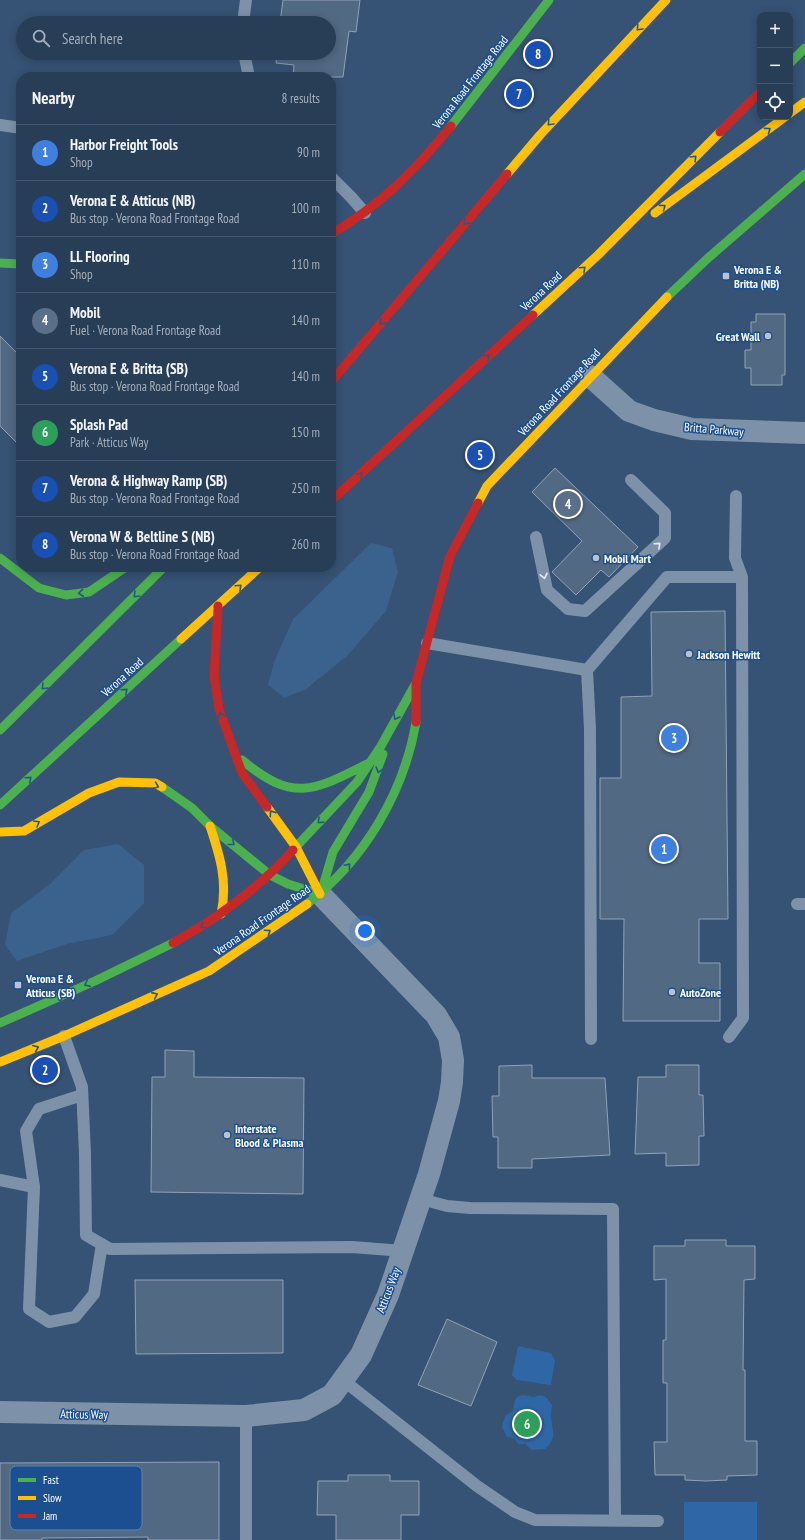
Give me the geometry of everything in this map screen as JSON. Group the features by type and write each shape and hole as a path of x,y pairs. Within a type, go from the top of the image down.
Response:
{"main road":[{"name":"Verona Road Frontage Road","path":"336,231 366,214 394,192 421,163 549,0"},
{"path":"336,376 540,135 666,0"},
{"path":"793,60 805,48"},
{"name":"Verona Road","path":"336,496 598,255 757,95"},
{"path":"793,111 805,102"},
{"path":"598,255 781,120"},
{"name":"Verona Road Frontage Road","path":"0,1023 163,948 221,914 245,897 270,875 351,790 388,732 416,683 450,556 488,486 590,376 657,307 707,260 805,174"},
{"path":"0,263 16,264"},
{"path":"0,558 16,571"},
{"path":"18,572 38,588 66,595 89,592 119,572"},
{"path":"0,730 159,572"},
{"name":"Verona Road","path":"0,805 255,572"},
{"path":"218,606 214,675 219,709 233,752 242,773 296,847 320,894"},
{"name":"Verona Road Frontage Road","path":"0,1062 64,1036 209,971 290,918 320,894 339,876 361,851 389,803 403,770 413,739 417,714 416,683"},
{"path":"320,894 335,848 374,785 380,768 388,732"},
{"path":"233,752 251,769 281,787 305,790 330,784 369,763"},
{"path":"0,832 24,831 89,793 120,782 155,783 192,808 210,826 270,875 288,884 320,894"},
{"path":"210,826 224,870 226,896 221,914"}],"street":[{"name":"Britta Parkway","path":"590,376 629,411 654,420 692,429 805,433"},
{"name":"Atticus Way","path":"0,1412 246,1416 304,1410 332,1395 361,1355 388,1295 421,1199 449,1101 453,1060 449,1037 436,1015 320,894"}],"lane":[{"path":"245,16 246,0"},
{"path":"245,60 248,72"},
{"path":"0,125 16,127"},
{"path":"336,182 366,214"},
{"path":"536,537 547,590 568,609 585,610 665,538 665,513 631,480"},
{"path":"729,1037 743,1018 742,577 735,558 736,496"},
{"path":"591,1039 590,729 587,670 667,577 742,577"},
{"path":"427,644 587,670"},
{"path":"64,1036 82,1087 86,1235 110,1249 352,1247 403,1250"},
{"path":"82,1095 39,1110 26,1131 34,1187 29,1309 49,1322 75,1317 94,1294 102,1244"},
{"path":"0,1180 34,1187"},
{"path":"421,1199 447,1206 470,1208 613,1209 615,1521"},
{"path":"343,1380 477,1486 515,1512 535,1520 658,1521"},
{"path":"246,1416 246,1540"}],"shaded area":[{"path":"371,543 392,548 398,572 386,611 347,656 306,689 284,698 268,685 274,662 293,619"},
{"path":"118,844 144,865 144,903 112,935 67,944 17,961 5,945 11,913 49,885 84,850"},
{"path":"518,1346 551,1353 555,1360 551,1385 517,1380 512,1375"},
{"path":"523,1395 534,1397 540,1395 546,1397 552,1405 551,1416 553,1438 545,1449 531,1450 526,1444 518,1444 514,1438 507,1437 502,1427 505,1416 513,1411 514,1403 517,1397"},
{"path":"684,1502 757,1502 757,1540 684,1540"}],"building":[{"path":"283,0 360,0 356,32 349,31 343,77 336,77 336,72 293,72 294,65 276,63 276,60 336,60 336,16 281,16"},
{"name":"Great Wall","path":"756,314 785,314 785,375 782,375 782,385 751,385 751,368 745,368 745,350 751,350 751,322 756,322"},
{"path":"0,336 16,352 16,442 0,426"},
{"path":"555,468 638,547 609,577 601,570 576,595 552,572 582,541 532,492"},
{"path":"725,611 728,919 699,919 699,963 720,963 720,1021 623,1021 624,919 600,919 600,778 621,778 621,697 652,696 651,612"},
{"name":"Interstate Blood & Plasma","path":"165,1050 194,1051 194,1077 304,1078 303,1194 151,1192 152,1077 165,1077"},
{"path":"532,1065 532,1078 605,1078 610,1155 532,1159 532,1168 498,1168 498,1137 493,1137 492,1096 499,1096 499,1066"},
{"path":"666,1065 699,1065 699,1095 703,1095 704,1136 699,1136 699,1165 666,1166 666,1153 635,1154 638,1077 666,1077"},
{"path":"685,1240 726,1240 726,1246 755,1246 755,1279 744,1280 743,1370 745,1370 745,1441 757,1441 757,1475 727,1476 727,1480 706,1481 685,1480 685,1475 655,1475 654,1442 667,1442 667,1383 663,1383 663,1340 666,1340 666,1279 654,1280 654,1246 685,1246"},
{"path":"135,1280 283,1280 283,1353 136,1354"},
{"path":"447,1319 497,1342 471,1406 418,1385"},
{"path":"219,1462 219,1540 148,1540 148,1537 0,1540 0,1463"},
{"path":"348,1475 390,1475 390,1481 419,1481 419,1515 401,1515 401,1540 336,1540 336,1515 317,1515 318,1481 348,1481"}],"traffic: fast":[{"path":"451,126 549,0"},
{"path":"793,60 805,48"},
{"path":"667,297 707,259 805,174"},
{"path":"0,263 16,264"},
{"path":"0,558 16,570"},
{"path":"18,572 39,588 66,595 89,592 119,572"},
{"path":"0,730 159,572"},
{"path":"0,805 181,639"},
{"path":"293,850 357,782 381,746 416,683"},
{"path":"307,904 328,886 346,867 363,846 378,823 402,774 416,722"},
{"path":"321,893 333,852 369,792 383,754"},
{"path":"242,760 260,774 276,783 290,787 304,788 318,786 350,773 369,763"},
{"path":"162,787 192,808 210,826 270,875 288,884 320,894"},
{"path":"0,1023 95,981 173,943"}],"traffic: slow":[{"path":"507,174 540,135 666,0"},
{"path":"793,111 805,102"},
{"path":"655,213 781,120"},
{"path":"533,315 598,255 720,132"},
{"path":"478,503 487,486 667,297"},
{"path":"181,639 255,572"},
{"path":"0,832 24,831 89,793 119,782 155,783 162,787"},
{"path":"267,807 296,847 320,894"},
{"path":"210,826 222,869 224,891 221,914"},
{"path":"0,1062 64,1036 209,971 307,904"}],"traffic: jam":[{"path":"720,132 757,95"},
{"path":"336,231 366,211 396,186 451,126"},
{"path":"336,376 507,174"},
{"path":"336,496 533,315"},
{"path":"416,722 416,683 450,556 478,503"},
{"path":"218,606 214,675 219,709 242,773 267,807"},
{"path":"173,943 237,902 252,890 293,850"}],"place":[{"name":"Verona W & Beltline S (NB)","path":"538,54"},
{"name":"Verona & Highway Ramp (SB)","path":"519,94"},
{"name":"Verona E & Britta (NB)","path":"726,276"},
{"name":"Great Wall","path":"768,336"},
{"name":"Verona E & Britta (SB)","path":"480,455"},
{"name":"Mobil","path":"568,504"},
{"name":"Mobil Mart","path":"596,558"},
{"name":"Jackson Hewitt","path":"689,654"},
{"name":"LL Flooring","path":"674,738"},
{"name":"Harbor Freight Tools","path":"664,849"},
{"name":"Verona E & Atticus (SB)","path":"18,985"},
{"name":"AutoZone","path":"672,992"},
{"name":"Verona E & Atticus (NB)","path":"45,1070"},
{"name":"Interstate Blood & Plasma","path":"227,1135"},
{"name":"Splash Pad","path":"527,1424"}]}
